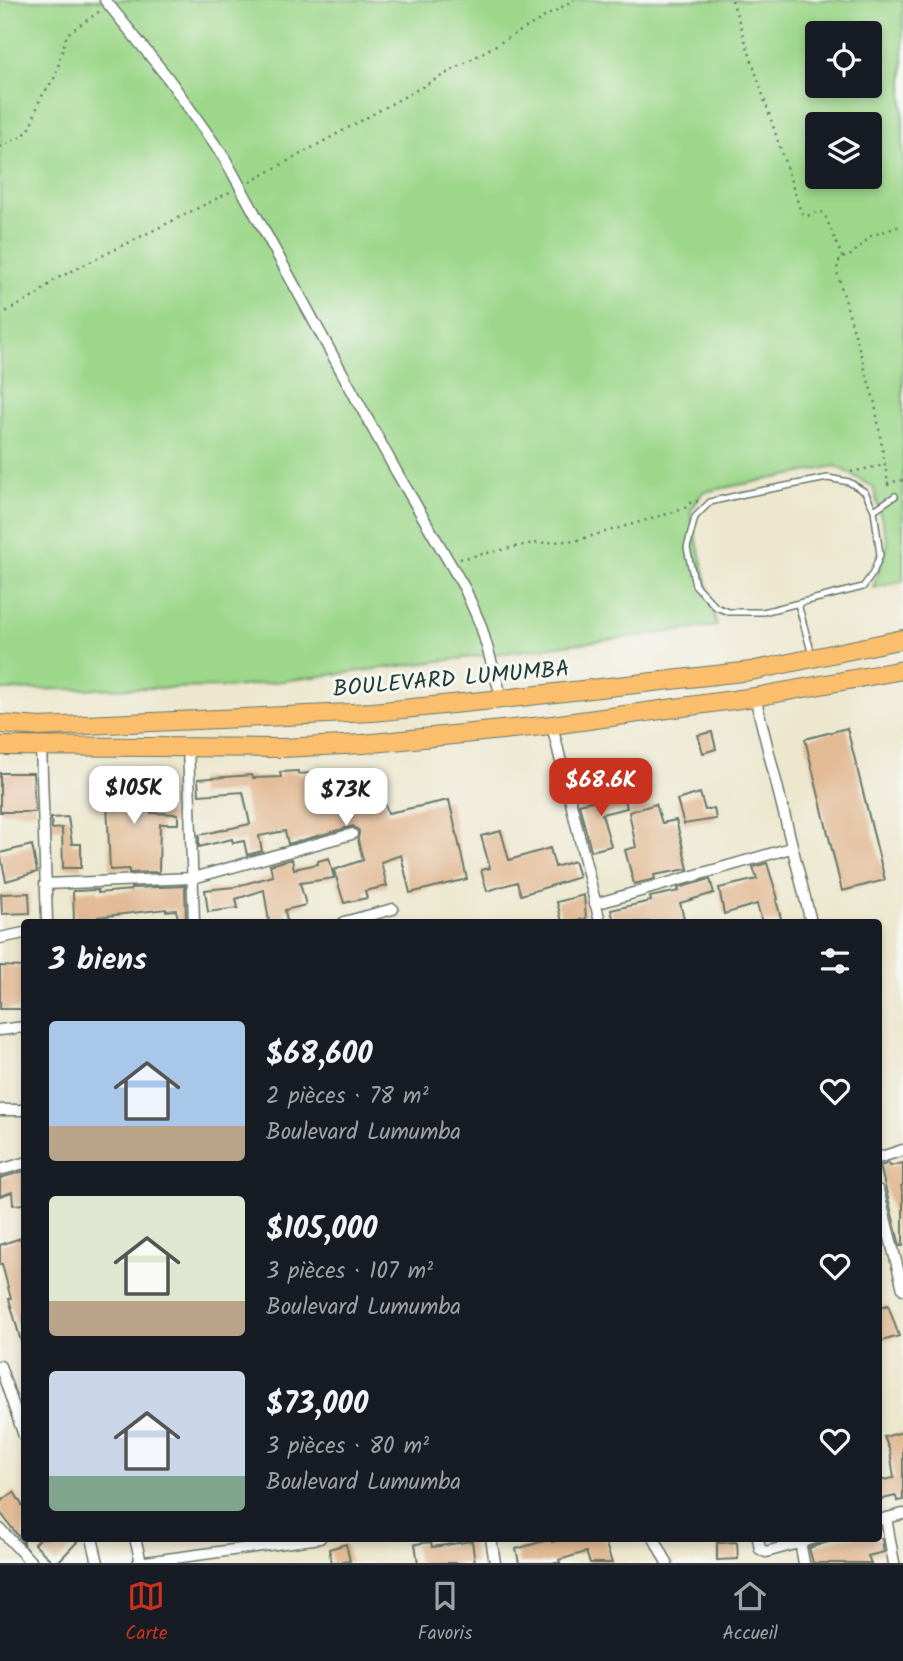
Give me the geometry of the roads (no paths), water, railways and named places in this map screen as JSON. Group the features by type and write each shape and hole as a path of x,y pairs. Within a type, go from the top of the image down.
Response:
{"highway":[{"name":"BOULEVARD LUMUMBA","path":"0,724 40,727 373,712 751,671 903,639"},
{"path":"0,746 282,748 363,744 552,725 755,696 903,670"}],"street":[{"path":"107,2 168,78 225,159 396,471 450,561 476,612 502,699"},
{"path":"755,696 810,919"},
{"path":"552,725 599,919"},
{"path":"41,746 47,919"},
{"path":"188,747 194,919"},
{"path":"45,884 115,879 194,878 352,834"},
{"path":"595,904 791,848"},
{"path":"355,919 393,909"},
{"path":"0,938 21,934"},
{"path":"0,1030 21,1027"},
{"path":"0,1110 21,1110"},
{"path":"882,1157 903,1150"},
{"path":"0,1170 21,1164"},
{"path":"882,1206 903,1289"},
{"path":"0,1366 21,1427"},
{"path":"894,1563 882,1519 903,1514"},
{"path":"0,1529 32,1563"},
{"path":"93,1542 98,1563"},
{"path":"136,1542 139,1563 294,1542"},
{"path":"226,1542 228,1552"},
{"path":"492,1542 495,1563"},
{"path":"656,1542 667,1563"},
{"path":"759,1542 762,1552 800,1542 804,1563"},
{"path":"247,1550 251,1563"}],"lane":[{"path":"828,478 849,482 865,492 874,510 880,555 873,573 863,587 763,612 729,612 716,607 695,585 687,548 695,517 710,502 828,478"},
{"path":"874,510 895,496"},
{"path":"798,604 813,659"}]}
